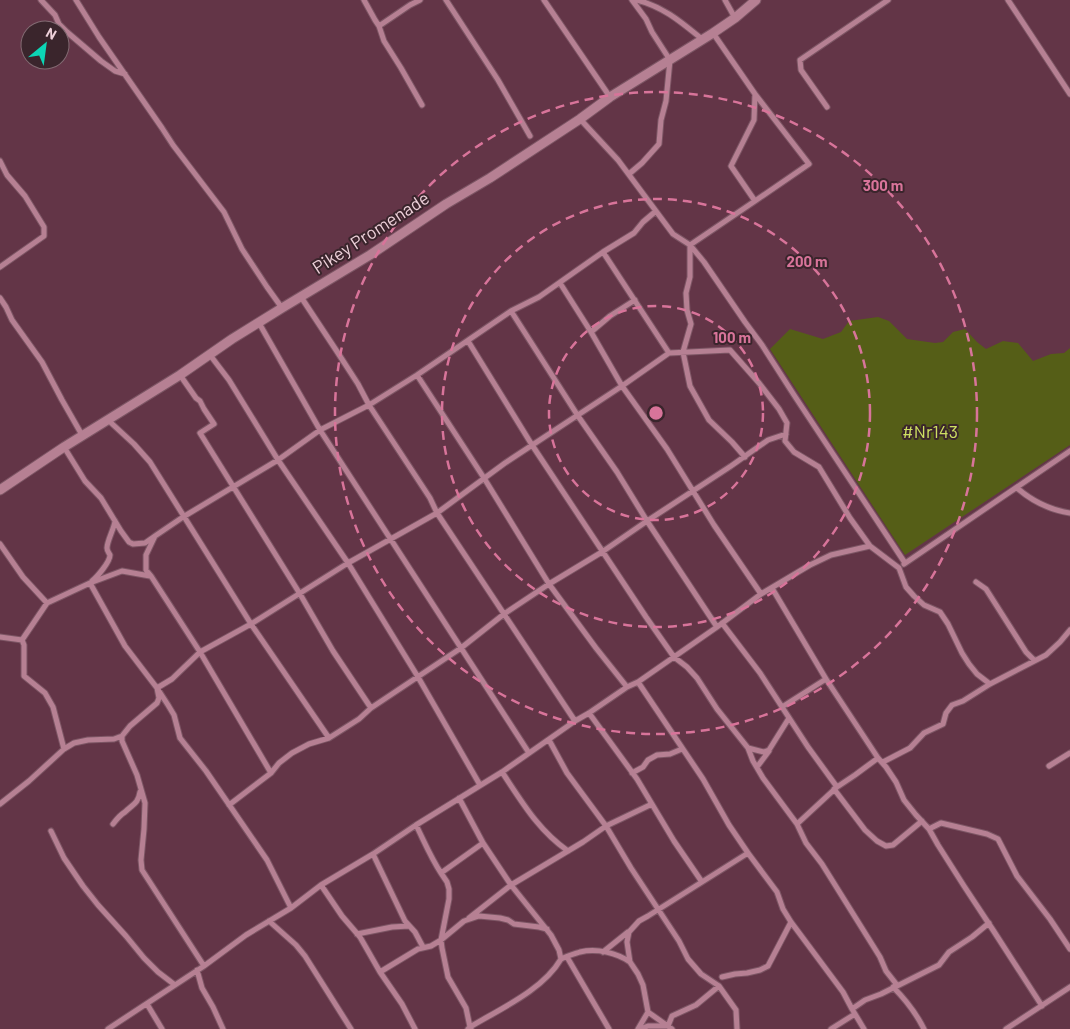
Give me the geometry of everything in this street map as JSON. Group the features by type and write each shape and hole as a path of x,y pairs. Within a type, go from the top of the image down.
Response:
{"street":[{"path":"41,0 67,32 101,61 115,71 125,74"},
{"path":"76,0 173,145 224,212 242,249 282,308"},
{"path":"364,0 379,26 384,41 422,105"},
{"path":"379,26 420,0"},
{"path":"446,0 498,80 530,136"},
{"path":"544,0 610,97"},
{"path":"629,174 659,144 670,60 646,19 632,0"},
{"path":"637,0 665,11 685,24 702,39"},
{"name":"Pikey Promenade","path":"0,490 82,435 180,375 232,339 370,255 446,204 490,178 610,97 713,33 756,0"},
{"path":"827,107 801,70 800,60 888,0"},
{"path":"1008,0 1070,94"},
{"path":"726,1 735,18"},
{"path":"690,245 809,164 755,94 713,33"},
{"path":"1064,87 1070,83"},
{"path":"755,94 754,120 731,166 755,201"},
{"path":"580,119 618,160 674,234 690,245 704,262 762,345 905,563"},
{"path":"0,161 7,175 24,196 44,227 44,236 0,267"},
{"path":"64,447 85,482 101,498 125,538 132,544 145,543 183,517 278,460 320,430 369,405 511,311 539,297 603,252 634,233 656,211"},
{"path":"690,245 690,277 686,293 687,310 691,324 683,352 690,386 709,420 745,457"},
{"path":"603,252 669,353"},
{"path":"560,283 622,386 667,449 760,594"},
{"path":"301,297 358,384 369,405 437,512 575,721"},
{"path":"0,298 12,320 42,362 82,435"},
{"path":"591,332 610,316 635,300"},
{"path":"511,311 647,521 720,625 760,673 835,788 865,830 886,846 893,845 922,821"},
{"path":"259,324 320,430 528,753"},
{"path":"468,340 532,445 674,657 688,667 697,678 717,710 748,748 763,778 797,824 806,842 822,864 880,957 895,986 916,1013 924,1029"},
{"path":"157,688 172,679 200,652 437,512 505,463 578,416 669,353 730,350 759,383 787,422 785,441 794,452 819,467 850,518 870,546 899,568 906,587 924,605 940,612 969,664 977,674 990,684"},
{"path":"210,355 348,563 418,677 480,786"},
{"path":"180,375 200,401 214,424 200,433 333,650 371,708"},
{"path":"417,375 484,478 549,584 627,687"},
{"path":"108,420 150,462 250,624 329,738"},
{"path":"229,805 292,753 309,744 329,738 359,719 371,708 462,648 504,614 694,492 768,440 786,434"},
{"path":"899,568 1070,451"},
{"path":"1017,488 1027,497 1048,508 1070,513"},
{"path":"90,583 100,574 109,560 110,555 107,548 115,520"},
{"path":"156,536 146,555 146,570 200,652 271,772"},
{"path":"0,544 23,577 47,603"},
{"path":"108,1029 204,966 246,935 291,908 321,885 502,772 575,721 627,687 638,682 720,625 760,594 831,555 870,546"},
{"path":"64,749 53,707 45,693 24,676 22,640 47,603 90,583 122,571 151,576"},
{"path":"976,582 986,589 1026,652 1034,660"},
{"path":"90,583 125,646 157,688 174,715 180,738 206,771 267,860 291,908"},
{"path":"772,588 826,679 896,782 904,800 929,829 1042,1006"},
{"path":"797,824 835,788 881,760 910,748 924,733 942,724 946,713 952,705 963,701 1046,654 1070,630"},
{"path":"1,635 22,640"},
{"path":"782,707 826,679"},
{"path":"638,682 703,779 748,853 777,892 783,909 791,922 844,992 864,1029"},
{"path":"0,804 64,749 74,743 88,740 114,739 122,736 130,726 157,703 159,698 157,688"},
{"path":"589,713 632,773 702,882"},
{"path":"757,767 789,718"},
{"path":"122,736 122,741 137,775 145,803 142,870 204,966"},
{"path":"549,740 567,774 606,826 679,941 688,959 701,974 720,986 736,1010 737,1029"},
{"path":"748,748 764,752 769,750"},
{"path":"632,773 643,767 648,760 657,755 670,754 682,749"},
{"path":"1049,766 1070,754"},
{"path":"502,772 533,818 544,831 568,851"},
{"path":"112,824 138,800 141,789"},
{"path":"459,798 483,843 511,885 547,929 610,1029"},
{"path":"380,972 423,946 431,946 442,940 511,885 606,826 652,804"},
{"path":"929,829 941,823 987,834 998,839 1017,876 1070,949"},
{"path":"416,825 432,859 448,882 450,889 442,948 448,977 466,1008 470,1028 530,990 553,971 564,958 581,952 603,952 624,958 630,962 643,984 648,1012 639,1029"},
{"path":"51,831 64,858 98,906 144,958 175,985"},
{"path":"441,873 483,843"},
{"path":"603,952 629,932 639,921 748,853"},
{"path":"373,854 396,906 423,946"},
{"path":"321,885 357,934 402,1004 415,1029"},
{"path":"464,921 479,916 494,917 508,920 514,924 547,929"},
{"path":"269,921 296,945 305,956 351,1029"},
{"path":"722,977 748,973 768,966 791,922"},
{"path":"832,1029 854,1012 865,1000 882,994 939,965 949,952 989,923"},
{"path":"357,934 392,927 409,926"},
{"path":"629,932 627,942 630,962"},
{"path":"197,970 202,988 214,1007 224,1029"},
{"path":"670,1028 672,1016 696,1004 720,986"},
{"path":"1006,1029 1070,987"},
{"path":"147,1004 162,1029"},
{"path":"648,1012 670,1028"},
{"path":"639,1029 648,1026 670,1028"}],"green space":[{"name":"#Nr143","path":"878,317 889,321 907,339 935,343 943,342 953,332 965,329 986,349 1003,341 1018,343 1033,361 1051,354 1064,353 1070,348 1070,445 905,555 770,349 790,329 823,339 841,332 849,321"}]}
